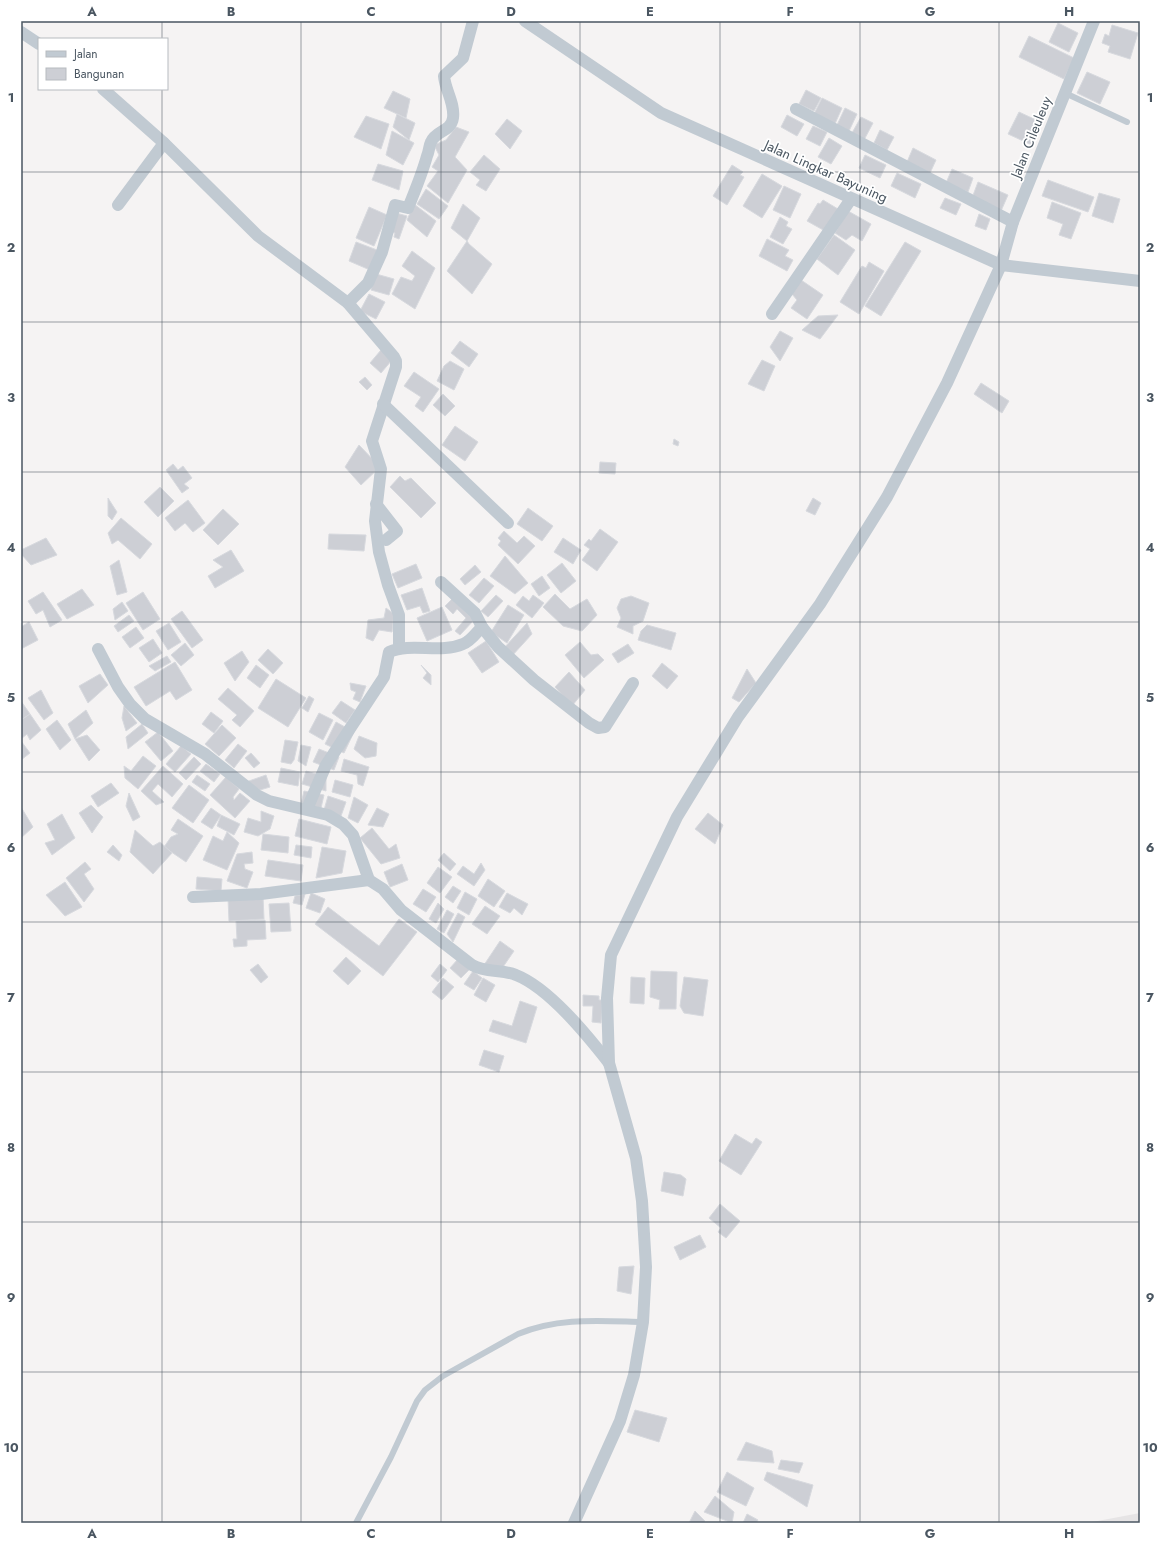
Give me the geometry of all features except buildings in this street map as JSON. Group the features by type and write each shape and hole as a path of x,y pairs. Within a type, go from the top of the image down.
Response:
{"street":[{"path":"348,303 368,283 382,252 395,205 408,208 434,136 448,128 451,124 453,117 450,95 444,76 463,58 473,21"},
{"name":"Jalan Lingkar Bayuning","path":"525,21 661,113 850,199 1001,265 1140,281"},
{"name":"Jalan Cileuleuy","path":"609,1062 607,998 612,955 677,817 738,717 820,604 887,497 947,383 1001,265 1013,222 1094,21"},
{"path":"21,32 38,43"},
{"path":"104,90 164,143 258,236 348,303 396,361 372,441 381,469 375,521 379,552 388,585 399,615 399,648"},
{"path":"796,109 1013,222"},
{"path":"118,205 164,143"},
{"path":"772,314 850,199"},
{"path":"382,404 508,523"},
{"path":"376,504 397,531 386,540"},
{"path":"442,582 475,613 482,627 498,647 534,680 589,723 598,728 605,727 610,722 633,683"},
{"path":"307,809 326,765 384,677 389,652 399,648 453,647 467,642 482,627"},
{"path":"98,649 118,687 130,704 145,719 205,754 257,795 269,801 328,814 343,824 353,835 369,880 383,889 401,910 472,965 480,969 514,974 527,980 559,1006 609,1062 636,1158 642,1201 646,1267 643,1322 634,1375 622,1415 574,1523"},
{"path":"193,897 261,894 369,880"}],"lane":[{"path":"1065,93 1127,122"},
{"path":"356,1523 391,1456 417,1401 435,1381 518,1334 537,1326 577,1320 643,1322"}],"shaded area":[{"path":"1140,1513 1140,1523 1087,1523"}]}
